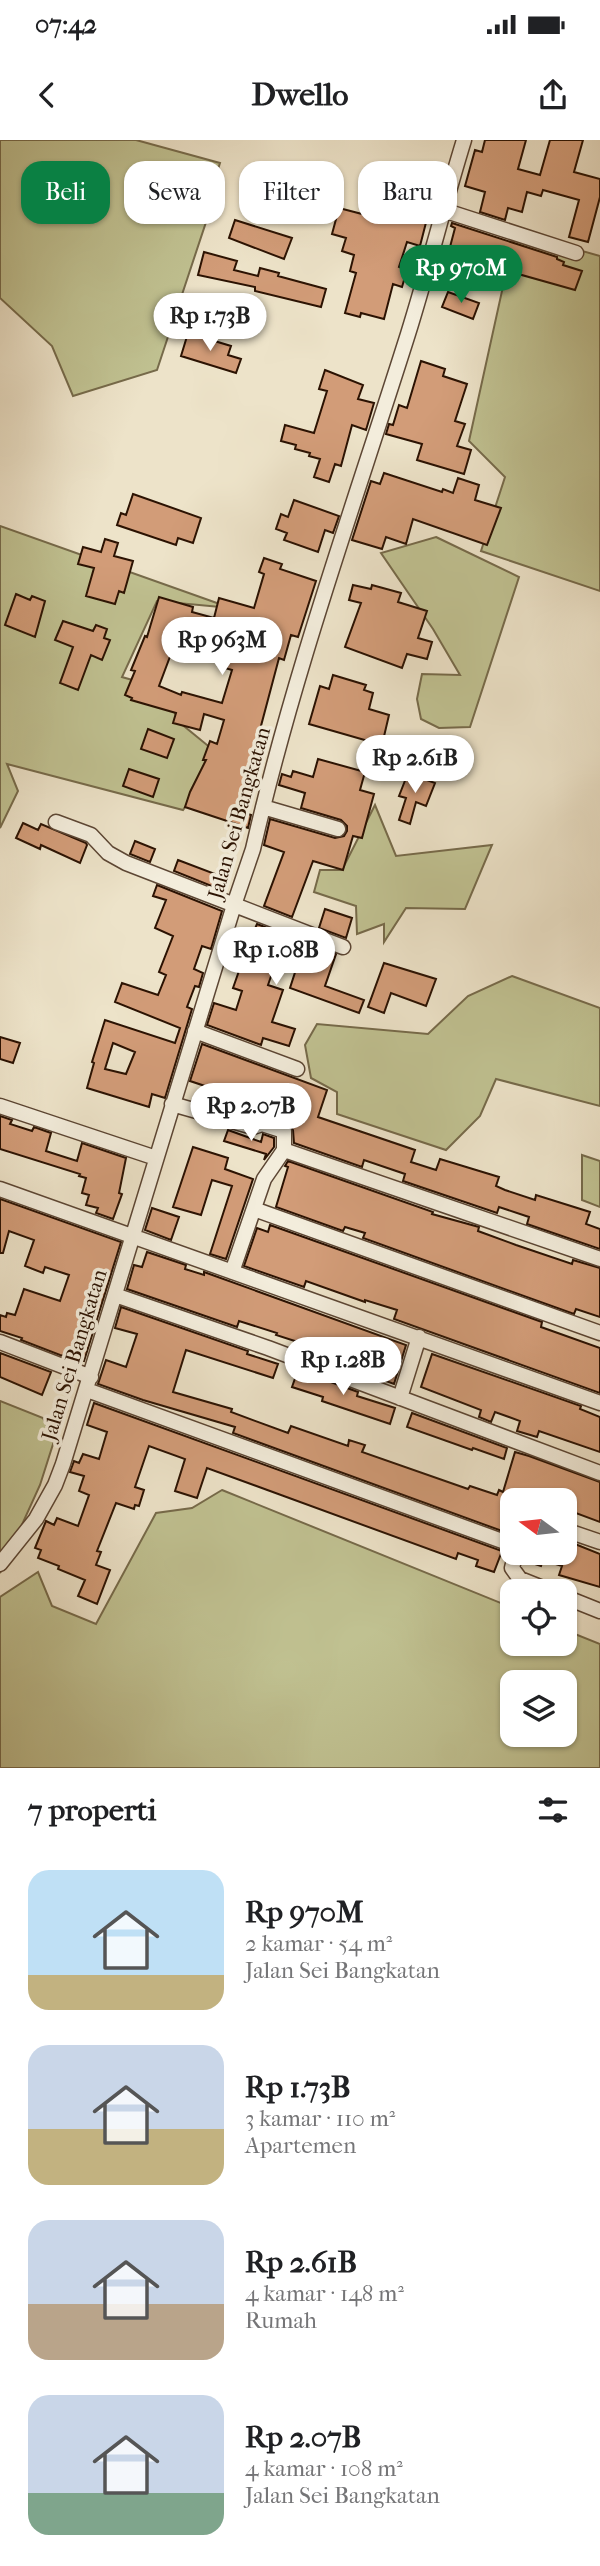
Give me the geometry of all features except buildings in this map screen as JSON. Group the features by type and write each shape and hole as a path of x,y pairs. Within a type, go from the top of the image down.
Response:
{"street":[{"name":"Jalan Sei Bangkatan","path":"457,163 464,140"},
{"path":"457,215 576,253"},
{"name":"Jalan Sei Bangkatan","path":"0,1564 36,1519 50,1494 89,1383 195,1031 250,861 262,807 322,601 427,272 439,224"},
{"path":"262,807 338,829"},
{"path":"57,822 91,835 108,853 126,863 343,947"},
{"path":"195,1031 298,1069"},
{"path":"173,1104 253,1126 262,1124 284,1131 284,1150 264,1179 232,1272"},
{"path":"0,1106 156,1158"},
{"path":"284,1150 600,1259"},
{"path":"0,1189 600,1403"},
{"path":"254,1209 600,1334"},
{"path":"115,1295 268,1348 600,1473"},
{"path":"400,1398 419,1337"},
{"path":"0,1342 89,1383 500,1540"},
{"path":"578,1534 600,1542"},
{"path":"513,1565 517,1577 522,1579"},
{"path":"577,1602 600,1611"}],"green space":[{"path":"0,140 136,140 213,161 124,161 124,224 205,224 157,370 73,396 52,346 0,298"},
{"path":"515,232 600,256 600,591 481,551 505,477 469,441"},
{"path":"0,526 231,608 157,601 122,677 164,689 179,722 212,749 204,780 183,810 7,764 18,791 0,828"},
{"path":"436,537 519,577 470,727 439,728 421,719 417,699 422,674 460,675 433,629 381,553"},
{"path":"375,805 396,856 492,845 465,909 406,908 384,942 384,924 357,934 356,906 314,892 320,870 342,870"},
{"path":"512,976 600,1008 600,1106 496,1079 480,1116 446,1150 337,1114 337,1092 311,1078 305,1045 317,1024 428,1034 468,996"},
{"path":"582,1155 600,1161 600,1207 582,1200"},
{"path":"0,1401 43,1418 54,1441 40,1485 0,1573"},
{"path":"222,1490 500,1603 500,1656 577,1656 577,1635 600,1644 600,1768 0,1768 0,1597 38,1572 52,1606 96,1624 156,1513 192,1508"}]}
